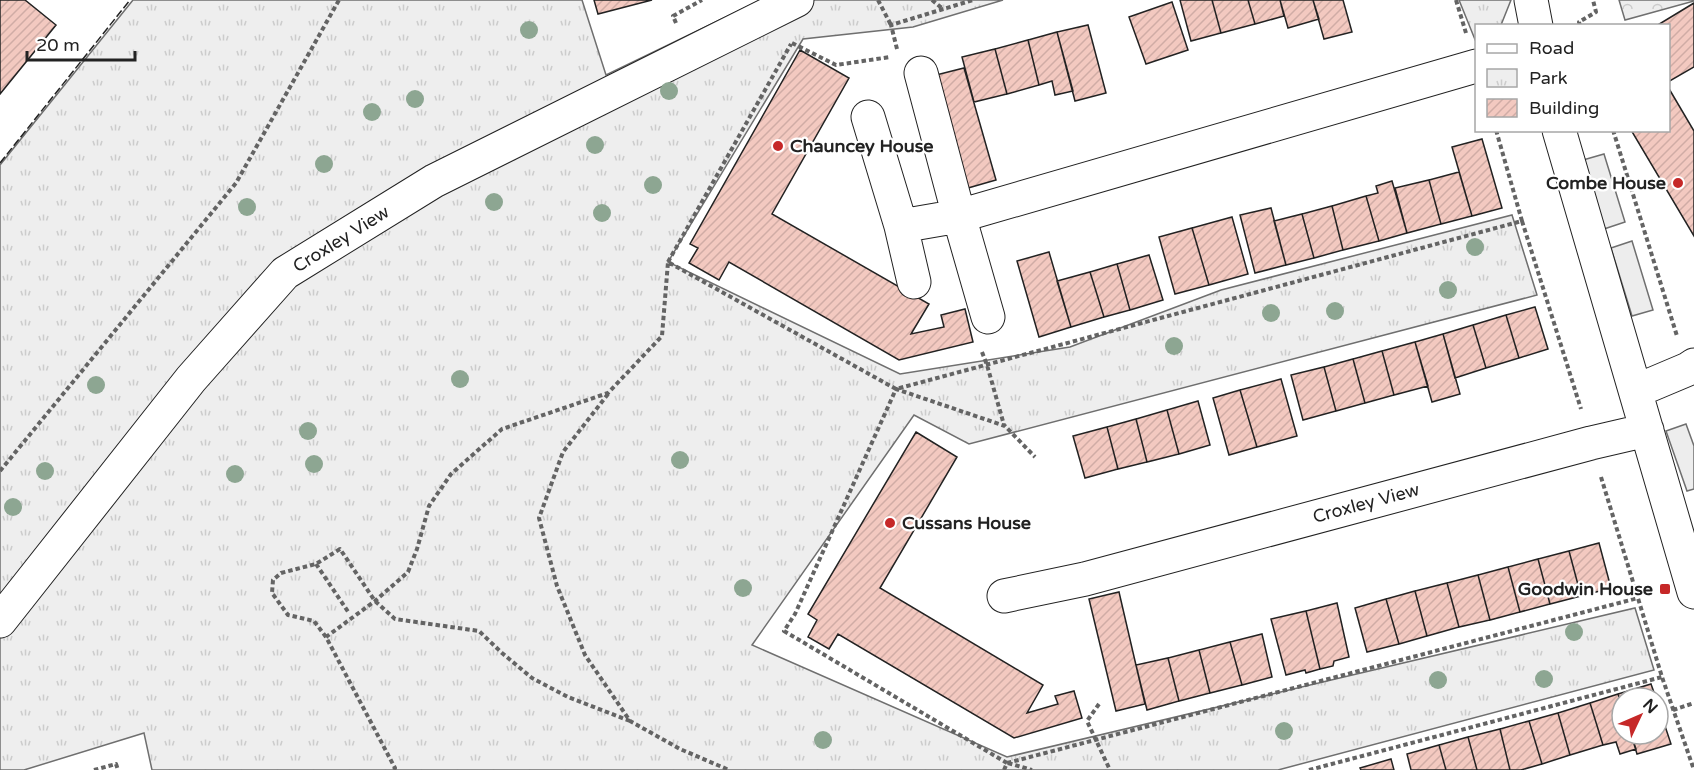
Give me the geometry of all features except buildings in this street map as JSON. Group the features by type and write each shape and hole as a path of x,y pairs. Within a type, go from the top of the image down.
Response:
{"street":[{"name":"Croxley View","path":"0,621 191,379 285,273 434,181 797,0"},
{"path":"1532,0 1536,24"},
{"path":"901,226 959,216 1475,66"},
{"path":"921,73 988,317"},
{"path":"868,117 901,226 914,282"},
{"path":"1560,132 1694,592"},
{"path":"1636,391 1691,367"},
{"name":"Croxley View","path":"1004,596 1085,579 1647,430"}],"path":[{"path":"0,471 236,183 339,0"},
{"path":"792,43 836,65 899,56 891,25 878,0"},
{"path":"932,0 944,9"},
{"path":"891,25 973,0"},
{"path":"1580,24 1579,22 1596,12 1593,0"},
{"path":"630,721 585,655 557,586 539,518 563,452 608,393 662,336 668,262 797,34"},
{"path":"1497,132 1662,677 1694,770"},
{"path":"1614,132 1691,367"},
{"path":"896,389 1522,221"},
{"path":"668,262 896,389 1005,426 1035,457"},
{"path":"988,317 978,342 987,364 1005,426"},
{"path":"896,389 795,614 784,631 1007,763 1032,770"},
{"path":"326,637 375,601 408,572 429,506 451,474 502,429 608,393"},
{"path":"394,770 395,768 326,637 314,621 288,615 272,593 273,580 281,573 316,564 340,549 375,601 395,619 479,631 532,678 568,697 630,721 680,749 729,770"},
{"path":"316,564 349,613"},
{"path":"1007,763 1638,598"},
{"path":"1309,770 1662,677"},
{"path":"1673,710 1694,703"},
{"path":"1099,704 1087,721 1110,770"},
{"path":"1004,770 1007,763"},
{"path":"94,770 116,764 118,770"}],"green space":[{"path":"133,0 582,0 606,75 761,0 1003,0 913,27 803,39 668,262 900,374 1070,347 1221,290 1512,215 1537,295 969,444 914,415 752,645 1007,757 1635,608 1654,670 1278,770 152,770 144,733 24,770 0,770 0,165"},
{"path":"1459,0 1511,0 1501,24 1475,24 1475,40"},
{"path":"1619,0 1694,0 1694,1 1625,20"}],"shaded area":[{"path":"1604,154 1625,222 1604,229 1583,160"},
{"path":"1632,241 1653,310 1632,316 1611,248"},
{"path":"1686,424 1694,446 1694,489 1687,491 1666,431"}],"fence":[{"path":"0,163 130,0"}],"place":[{"name":"Chauncey House","path":"778,146"},
{"name":"Combe House","path":"1678,183"},
{"name":"Cussans House","path":"890,523"},
{"name":"Goodwin House","path":"1665,589"}]}
